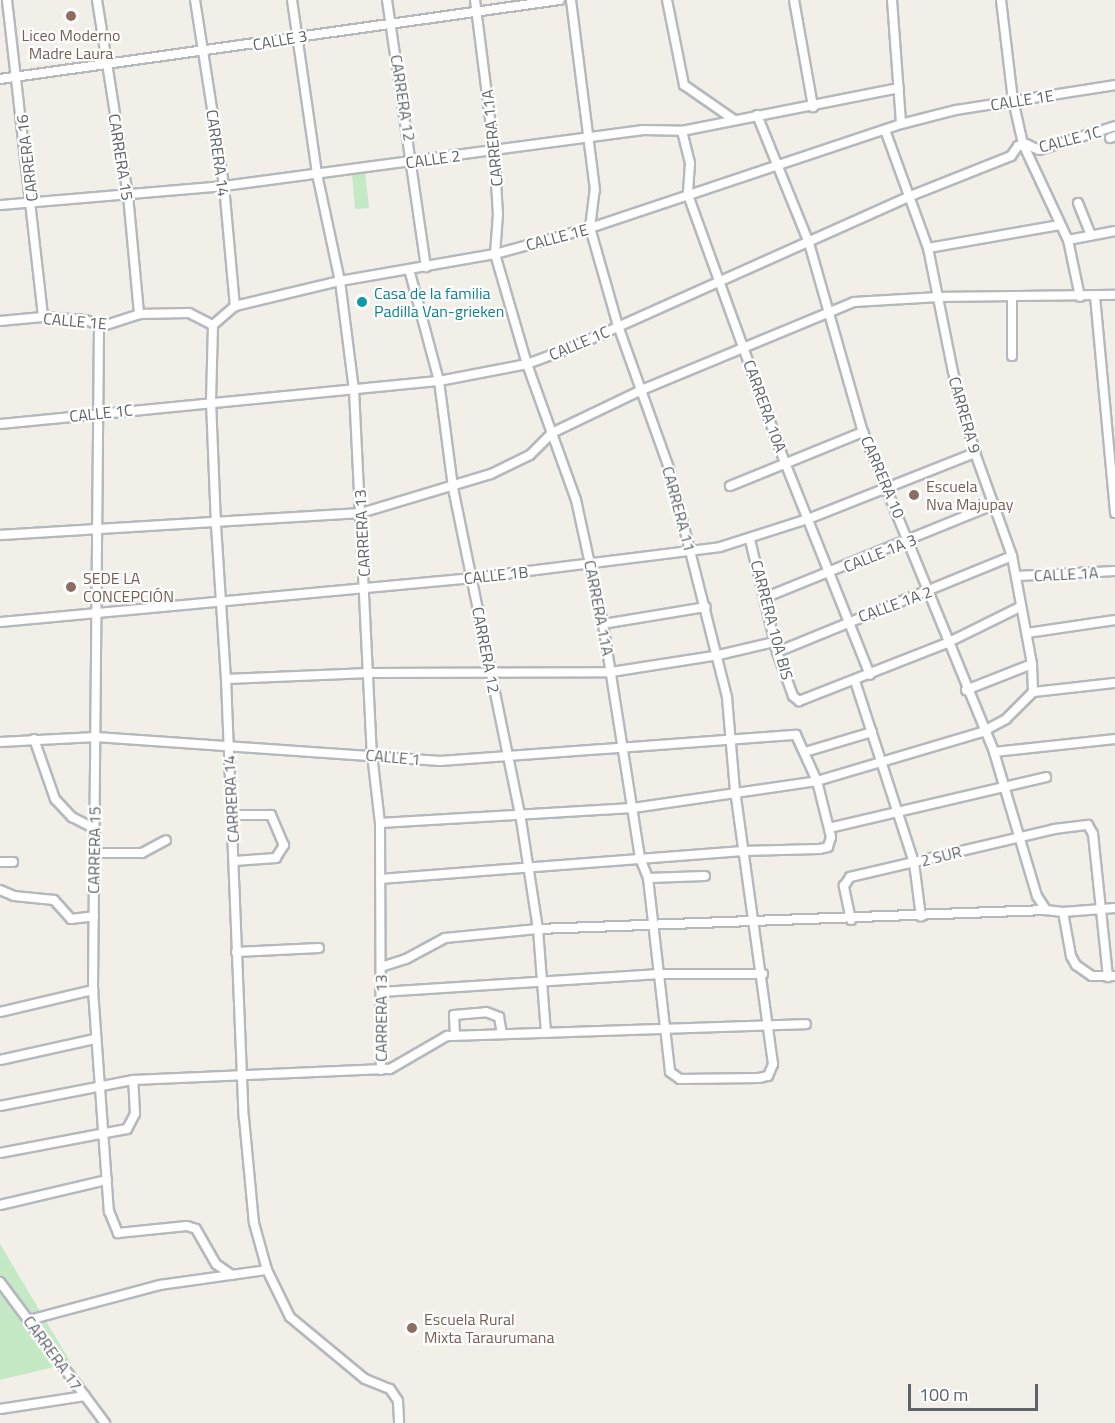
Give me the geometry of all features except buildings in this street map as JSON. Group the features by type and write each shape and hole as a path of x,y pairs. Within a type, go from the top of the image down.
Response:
{"street":[{"name":"CARRERA 16","path":"7,0 19,77 43,317"},
{"name":"CARRERA 15","path":"97,0 128,195 140,314"},
{"name":"CARRERA 14","path":"195,0 224,186 235,306"},
{"name":"CARRERA 13","path":"291,0 317,174 340,281 354,390 372,754 380,823 381,1070"},
{"name":"CARRERA 12","path":"387,0 414,162 426,267"},
{"name":"CARRERA 11A","path":"475,0 494,151 498,214 495,254 527,364 576,500 591,566 603,624 640,858 648,879 671,1076 725,1078 768,1076 773,1064 769,1025"},
{"name":"CALLE 3","path":"0,79 107,67 390,21 559,0"},
{"name":"CARRERA 11","path":"571,0 595,190 590,228 618,326 644,389 719,655 743,851 769,1025"},
{"path":"667,0 684,85 733,118"},
{"path":"794,0 813,107"},
{"path":"892,0 901,124"},
{"path":"1001,0 1013,100 1024,146 1068,240 1080,297"},
{"name":"CALLE 1E","path":"0,321 43,317 99,325 140,314 194,314 213,325 235,306 340,281 495,254 590,228 901,124 1013,100 1115,85"},
{"name":"CALLE 2","path":"0,205 224,186 643,130 682,131 733,118 813,107 899,88"},
{"name":"CARRERA 10","path":"757,114 780,166 809,243 863,432 930,592 947,643 982,732 994,752 1021,836 1037,896 1046,910"},
{"name":"CALLE 1C","path":"0,424 211,401 439,381 527,364 809,243 908,197 1011,156 1024,146 1039,150 1115,126"},
{"name":"CARRERA 9","path":"885,130 928,248 975,453 1012,556 1017,576 1020,607 1028,633 1033,692"},
{"name":"CARRERA 10A","path":"682,131 690,163 688,195 786,465 870,675"},
{"path":"1078,203 1091,236"},
{"path":"928,248 1060,225"},
{"path":"1068,240 1115,231"},
{"name":"CARRERA 12","path":"409,269 439,381 453,488 520,813 538,929 546,1033"},
{"path":"0,536 216,525 361,513 453,488 523,459 552,433 644,389 828,310 876,299 1115,295"},
{"path":"1012,296 1012,356"},
{"path":"1095,296 1105,413 1113,466 1115,513"},
{"name":"CARRERA 15","path":"99,325 94,615 96,738 93,990 97,1085 109,1211 116,1232 191,1227 201,1233 216,1264 232,1275"},
{"name":"CARRERA 14","path":"213,325 211,401 216,525 226,679 236,952 249,1182 267,1270 298,1327 365,1379 390,1389 398,1401 399,1423"},
{"path":"1105,413 1115,412"},
{"path":"730,486 863,432"},
{"name":"CALLE 1B","path":"0,622 94,615 220,600 591,566 691,552 750,540 975,453"},
{"name":"CALLE 1A 3","path":"764,598 910,542 995,504"},
{"name":"CARRERA 10A BIS","path":"750,540 774,642 795,700 806,700 855,681"},
{"name":"CALLE 1A 2","path":"777,652 848,622 930,592 1012,556"},
{"name":"CALLE 1A","path":"1017,576 1115,571"},
{"path":"603,624 706,607"},
{"path":"921,916 914,863 855,681 947,643 1020,607"},
{"path":"1028,633 1115,620"},
{"path":"226,679 369,673 491,675 611,672 719,655 774,642"},
{"path":"966,690 1032,664"},
{"path":"380,823 633,808 735,791 817,782 982,732 1000,724 1033,692 1115,683"},
{"path":"380,879 529,865 826,848 831,841 829,828 817,782 806,752 872,732"},
{"name":"CALLE 1","path":"0,742 96,738 228,748 372,754 440,761 508,757 623,745 785,735 799,736 806,752"},
{"path":"34,739 55,799 72,817 94,828"},
{"path":"994,752 1115,739"},
{"path":"829,828 897,814 1005,785 1046,777"},
{"path":"231,815 271,815 284,845 276,858 234,861"},
{"name":"2 SUR","path":"850,920 844,886 847,879 1076,824 1088,825 1092,829 1102,909"},
{"path":"94,852 142,853 166,840"},
{"path":"0,862 13,862"},
{"path":"648,879 705,876"},
{"path":"0,890 14,896 54,900 71,919 94,916"},
{"path":"381,967 406,959 445,938 538,929 652,923 850,920 1115,908"},
{"path":"1063,912 1072,960 1092,976 1111,976 1102,909"},
{"path":"236,952 319,948"},
{"path":"381,992 659,974 763,974"},
{"path":"0,1012 93,990"},
{"path":"455,1035 454,1015 486,1012 499,1017 502,1034"},
{"path":"0,1106 97,1085 133,1080 381,1070 398,1066 439,1040 455,1035 546,1033 666,1026 806,1024"},
{"path":"0,1060 95,1039"},
{"path":"0,1153 131,1126 133,1080"},
{"path":"0,1205 107,1180"},
{"path":"29,1320 160,1285 267,1270"},
{"name":"CARRERA 17","path":"0,1282 105,1423"},
{"path":"0,1409 85,1396"}],"green space":[{"path":"365,171 369,208 355,209 352,173"},
{"path":"0,1244 71,1363 0,1380"}],"place":[{"name":"Liceo Moderno Madre Laura","path":"71,16"},
{"name":"Casa de la familia Padilla Van-grieken","path":"362,302"},
{"name":"Escuela Nva Majupay","path":"914,495"},
{"name":"SEDE LA CONCEPCIÓN","path":"71,587"},
{"name":"Escuela Rural Mixta Taraurumana","path":"412,1328"}]}
